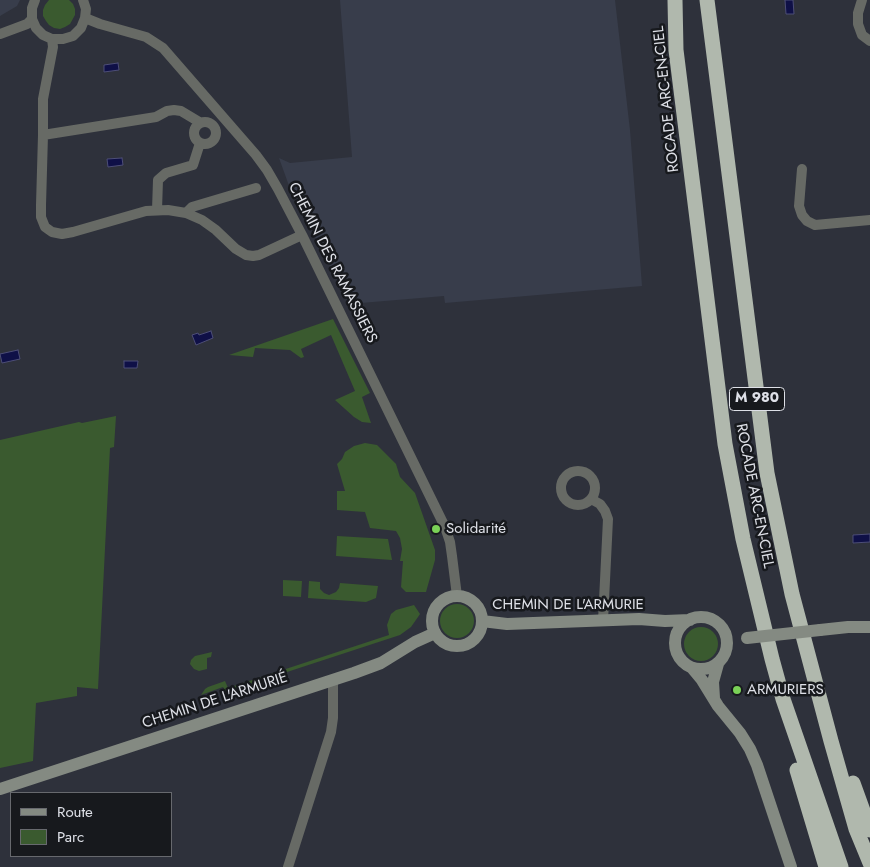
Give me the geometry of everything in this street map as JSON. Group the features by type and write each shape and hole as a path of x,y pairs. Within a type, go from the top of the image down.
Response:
{"highway":[{"path":"665,0 668,22 676,50"},
{"name":"ROCADE ARC-EN-CIEL","path":"675,0 676,50 725,444 743,539 783,699 841,867"},
{"name":"ROCADE ARC-EN-CIEL","path":"707,0 767,473 792,594 856,829 870,863"},
{"path":"713,52 720,46 717,0"},
{"path":"783,699 782,718 826,867"},
{"path":"831,741 843,754 870,830"}],"street":[{"path":"35,0 32,8 32,19 36,28 43,35 52,39 63,39 73,36 81,28 86,10 83,0"},
{"path":"862,0 858,14 858,24 862,35 870,41"},
{"name":"CHEMIN DES RAMASSIERS","path":"85,18 100,24 146,36 163,48 256,155 278,189 445,527 450,542 456,596"},
{"path":"0,34 27,24 32,19"},
{"path":"52,39 53,47 43,99 44,134 41,217 45,227 52,232 62,234 146,211 168,210 186,213 210,225 240,253 253,256 302,235"},
{"path":"44,134 156,117 167,111 174,110 201,123 210,123 216,130 216,134 212,142 208,144 200,143 194,137 195,128 201,123"},
{"path":"157,210 158,180 166,173 193,166 200,143"},
{"path":"802,169 799,206 807,222 815,225 870,220"},
{"path":"186,213 192,207 256,188"},
{"path":"591,499 600,504 608,519 603,621"},
{"path":"456,596 466,598 475,603 480,612 482,622 481,630 471,643 455,647 440,640 434,633 432,621 435,608 448,598 456,596"},
{"path":"696,617 712,619 720,624 728,640 728,647 723,659 712,668 706,670 698,670 686,665 677,654 675,641 679,628 696,617"},
{"name":"CHEMIN DE L'ARMURIE","path":"482,622 507,624 690,620"},
{"name":"CHEMIN DE L'ARMURIE","path":"653,621 669,632 675,641"},
{"path":"728,640 848,627 870,627"},
{"name":"CHEMIN DE L'ARMURIÉ","path":"0,788 333,680 380,662 434,633"},
{"path":"714,698 713,682 718,664"},
{"path":"692,668 750,749 790,867"},
{"path":"288,867 331,732 333,680"}],"shaded area":[{"path":"0,0 20,0 17,6 0,16"},
{"path":"340,0 615,0 630,130 642,286 445,303 444,296 349,304 288,183 279,158 290,163 352,157"},
{"path":"785,0 793,0 794,14 786,14"},
{"path":"118,63 119,70 104,72 104,65"},
{"path":"122,158 123,165 108,167 107,159"},
{"path":"211,331 213,338 196,345 192,335"},
{"path":"18,350 20,359 2,363 0,354"},
{"path":"124,361 138,361 137,368 124,368"},
{"path":"870,534 870,542 853,543 853,535"}],"green space":[{"path":"49,0 69,0 73,4 75,15 70,24 60,29 49,25 43,16 43,10"},
{"path":"333,319 370,393 362,397 371,423 362,422 354,417 335,400 355,391 331,335 301,349 304,357 301,358 290,350 255,348 253,357 229,355"},
{"path":"116,416 114,447 110,448 98,689 77,687 77,696 36,703 33,761 0,768 0,440 79,422"},
{"path":"365,443 377,445 396,464 400,477 415,493 435,550 435,560 426,592 406,592 401,587 403,561 400,561 402,549 400,538 396,531 370,528 365,512 337,510 337,491 345,491 337,464 345,452 354,446"},
{"path":"337,536 388,539 392,560 336,556"},
{"path":"283,580 302,581 301,597 283,596"},
{"path":"309,581 320,582 320,589 329,595 336,592 340,583 378,586 376,598 366,602 308,598"},
{"path":"457,604 469,609 474,621 469,633 457,638 445,633 440,621 445,609"},
{"path":"414,605 420,614 411,627 400,635 226,692 223,687 201,695 208,687 225,681 228,688 389,635 387,625 391,614 396,610"},
{"path":"701,627 708,628 713,632 717,637 717,651 713,656 708,660 701,661 694,660 689,656 685,651 684,644 685,637 689,632 694,628"},
{"path":"212,652 211,657 207,658 207,669 199,671 190,664 195,656"}],"place":[{"name":"Solidarité","path":"436,529"},
{"name":"ARMURIERS","path":"737,690"}]}
